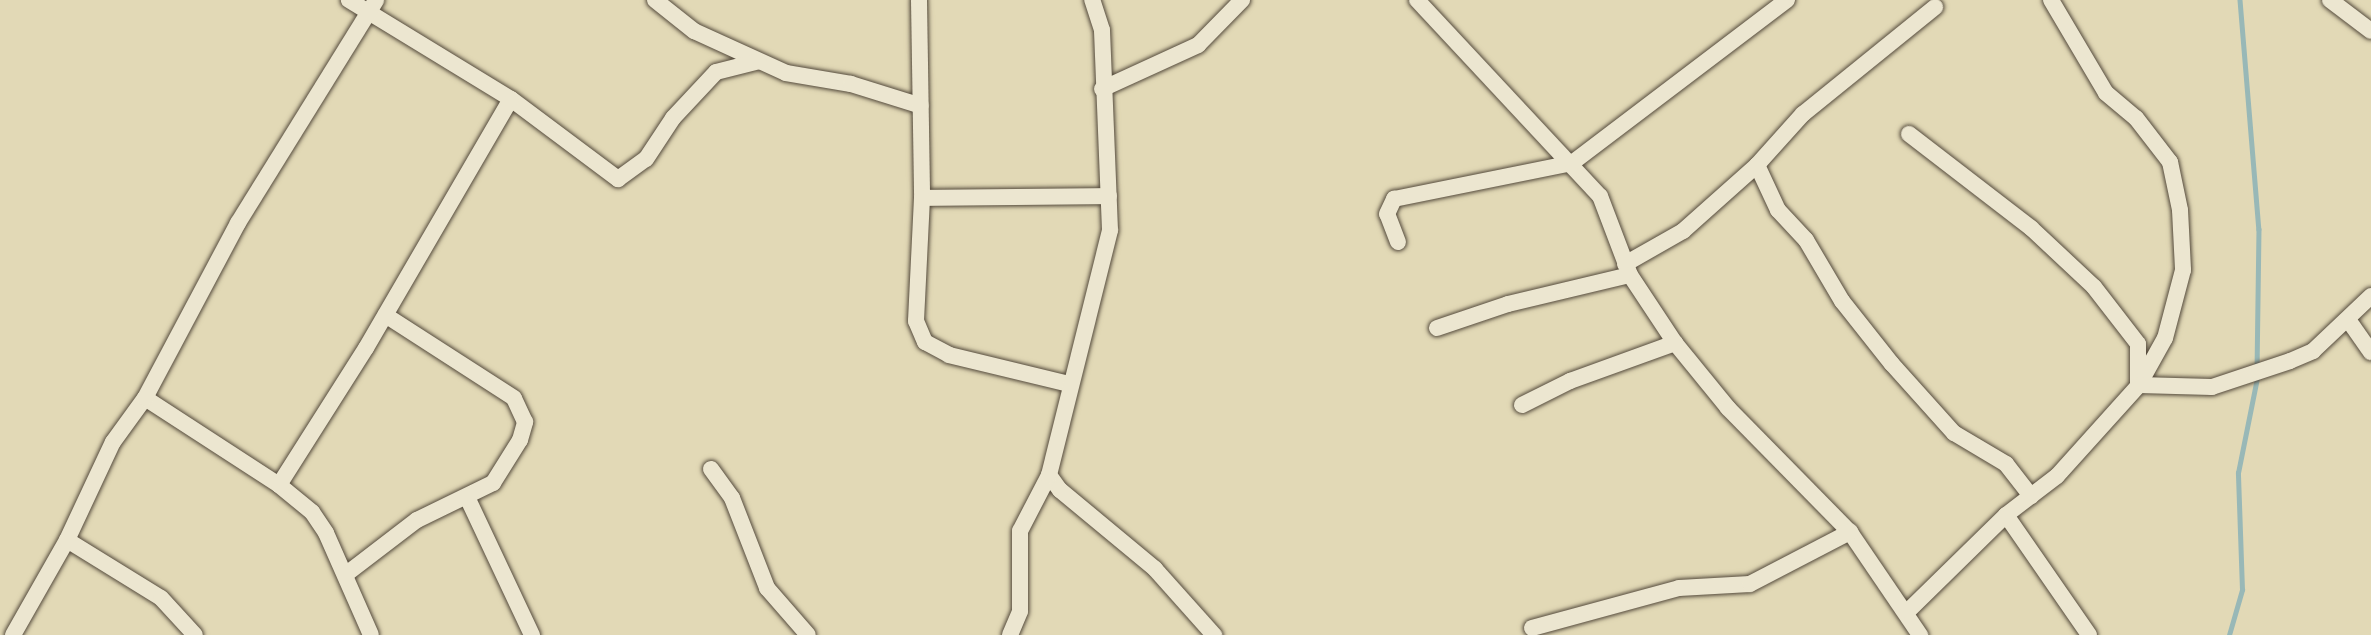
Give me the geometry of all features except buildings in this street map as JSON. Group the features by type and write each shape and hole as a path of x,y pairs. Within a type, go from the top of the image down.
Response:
{"street":[{"path":"349,0 371,6 510,99 618,178 646,159 673,118 716,72 759,61"},
{"path":"655,0 694,31 786,73 851,84 921,106"},
{"path":"919,0 922,198 916,321 925,342 949,355 1069,384"},
{"path":"1010,635 1020,611 1020,531 1049,474 1069,384 1110,230 1110,143 1102,89 1102,30 1093,0"},
{"path":"1102,89 1198,45 1242,0"},
{"path":"1417,0 1600,196 1627,270 1675,343 1760,442 1850,533 1908,611 1920,635"},
{"path":"1398,242 1387,214 1394,199 1572,163 1787,0"},
{"path":"1908,611 2006,515 2057,476 2138,386 2165,338 2183,270 2179,210 2170,162 2136,118 2106,93 2051,0"},
{"path":"2330,0 2371,31"},
{"path":"13,635 67,540 113,442 145,398 238,223 371,6"},
{"path":"1437,328 1508,304 1627,270 1683,230 1757,165 1803,114 1935,7"},
{"path":"279,485 386,314 510,99"},
{"path":"1909,134 2031,228 2095,287 2138,344 2138,386"},
{"path":"1757,165 1778,210 1806,240 1842,301 1892,365 1954,433 2006,464 2031,496"},
{"path":"922,198 1109,196"},
{"path":"2138,386 2212,387 2313,351 2349,321 2371,296"},
{"path":"345,575 417,520 493,482 505,469 520,440 522,409 514,398 386,314"},
{"path":"2349,321 2371,352"},
{"path":"1522,405 1570,381 1675,343"},
{"path":"145,398 279,485 312,512 345,575 371,635"},
{"path":"711,469 737,508 767,588 808,635"},
{"path":"1049,474 1060,490 1155,569 1214,635"},
{"path":"467,497 532,635"},
{"path":"2006,515 2089,635"},
{"path":"1532,628 1679,588 1750,584 1850,533"},
{"path":"67,540 162,598 195,635"}],"waterway":[{"path":"2240,0 2259,229 2257,369"},
{"path":"2229,635 2242,590 2238,473 2257,378"}]}
